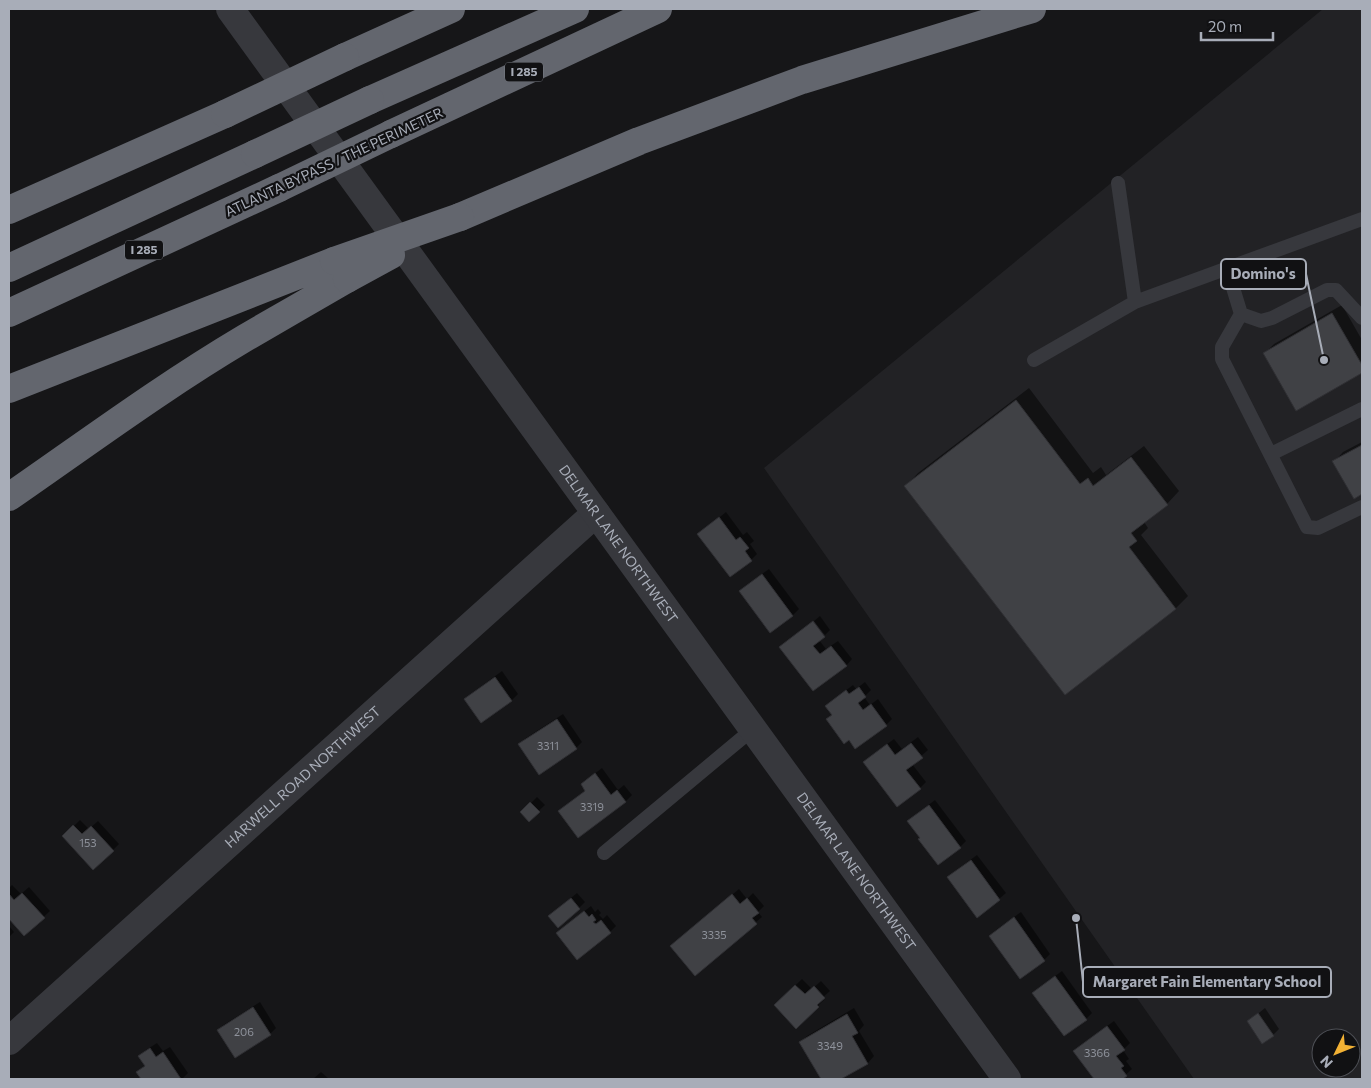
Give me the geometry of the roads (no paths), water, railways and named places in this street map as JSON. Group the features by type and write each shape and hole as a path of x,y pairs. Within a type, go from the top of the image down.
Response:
{"highway":[{"path":"9,210 225,114 451,9"},
{"path":"9,268 370,100 575,9"},
{"name":"ATLANTA BYPASS / THE PERIMETER","path":"9,313 658,9"},
{"path":"9,388 341,270 460,216 639,141 784,87 909,46 1032,9"},
{"path":"9,497 104,430 245,338 341,270"}],"street":[{"name":"DELMAR LANE NORTHWEST","path":"230,9 1007,1079"},
{"name":"HARWELL ROAD NORTHWEST","path":"9,1041 596,513"}],"lane":[{"path":"1118,183 1135,302"},
{"path":"1034,360 1135,302 1362,219"},
{"path":"1227,268 1241,314 1222,347 1222,359 1308,527 1318,528 1362,507"},
{"path":"1241,314 1262,321 1272,318 1327,290 1336,290 1362,318"},
{"path":"1271,454 1362,409"},
{"path":"604,854 753,729"}],"place":[{"name":"Domino's","path":"1324,360"},
{"name":"Margaret Fain Elementary School","path":"1076,918"}]}
